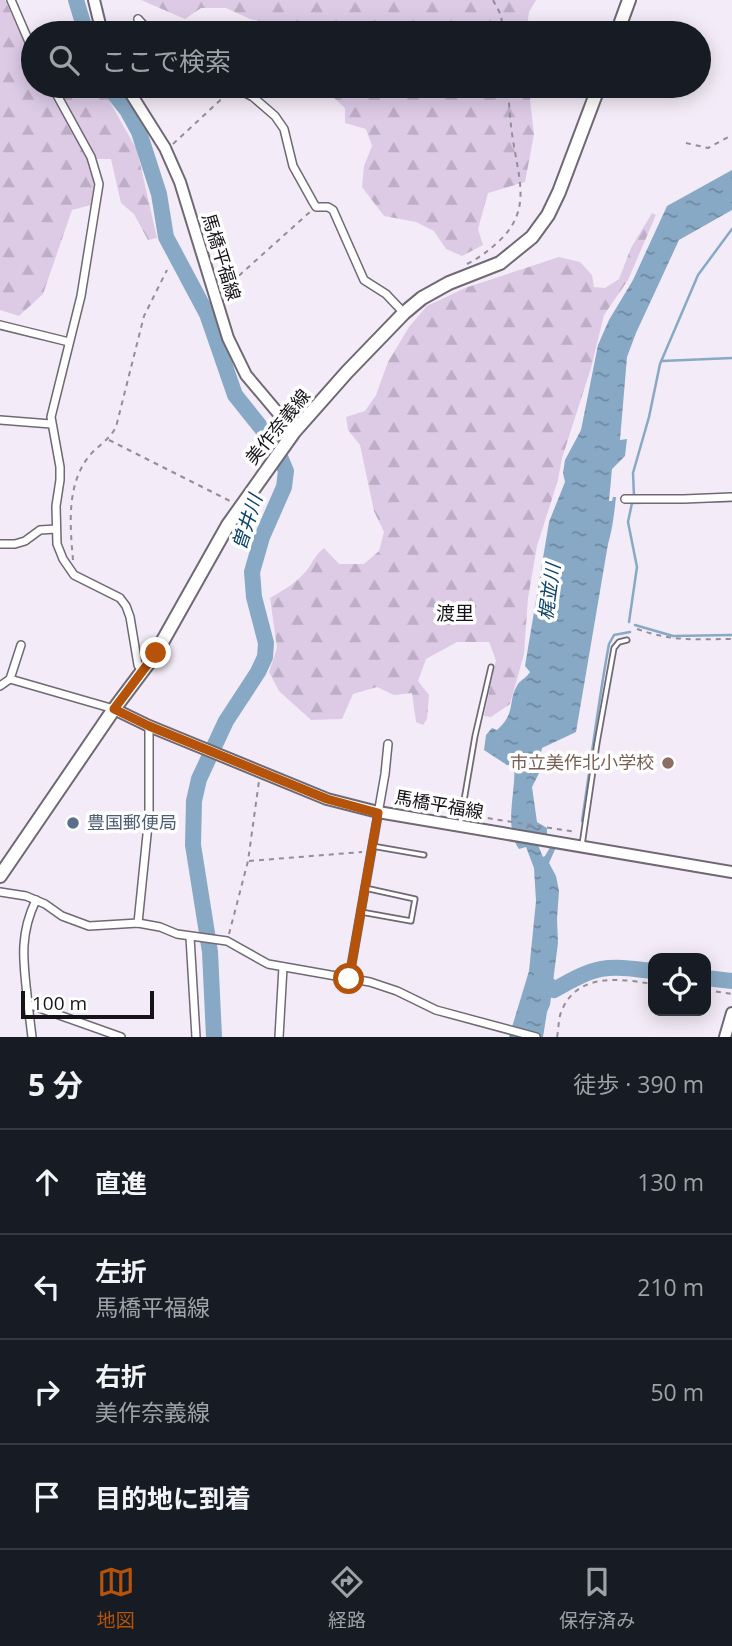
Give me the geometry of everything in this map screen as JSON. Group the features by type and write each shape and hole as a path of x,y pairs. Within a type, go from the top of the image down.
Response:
{"main road":[{"path":"94,0 99,21"},
{"path":"621,21 629,0"},
{"name":"馬橋平福線","path":"134,98 165,148 180,182 228,338 246,375 293,432"},
{"name":"美作奈義線","path":"0,876 114,709 156,653 221,536 293,432 404,313 422,298 449,283 500,263 532,237 548,215 559,192 594,98"},
{"name":"馬橋平福線","path":"114,709 327,799 378,813 732,872"},
{"path":"725,1037 732,1013"}],"street":[{"path":"11,0 21,23"},
{"path":"58,98 91,158 99,184 81,296 51,424 60,467 56,506 57,544 74,575 120,598 130,617 138,665 142,671"},
{"path":"254,98 275,116 284,129 293,166 316,207 333,210 364,280 386,294 404,313"},
{"path":"0,325 69,342"},
{"path":"0,420 51,424"},
{"path":"625,499 732,496"},
{"path":"0,544 24,541 40,530 56,530"},
{"path":"0,686 10,680 21,645"},
{"path":"10,680 114,709"},
{"path":"138,923 149,815 149,726"},
{"path":"349,979 388,744"},
{"path":"0,892 26,896 62,916 89,926 138,923 193,937 227,941 268,964 349,979 397,992 436,1010 536,1037"},
{"path":"32,1037 22,944 28,917 36,900"},
{"path":"193,937 196,1037"},
{"path":"279,1037 283,967"},
{"path":"28,1004 121,1037"}],"lane":[{"path":"581,847 614,648 619,642 626,640"},
{"path":"462,827 477,728 491,667"},
{"path":"372,849 424,855"},
{"path":"361,912 411,920 415,899 365,888"}],"path":[{"path":"493,0 502,21"},
{"path":"165,148 172,145 221,98"},
{"path":"468,263 480,258 500,239 511,228 519,214 521,204 518,163 509,98"},
{"path":"686,143 708,148 732,135"},
{"path":"215,297 316,207"},
{"path":"74,575 70,515 73,492 90,454 108,439 116,427 144,316 167,270"},
{"path":"108,439 240,507"},
{"path":"637,629 662,638 678,640 732,639"},
{"path":"227,941 248,861 261,772"},
{"path":"466,814 580,833"},
{"path":"248,861 372,849"},
{"path":"557,1037 560,1012 568,999 583,987 601,979 617,978 648,983"},
{"path":"711,991 732,995"}],"green space":[{"path":"0,0 5,0 21,35 21,98 108,98 137,150 157,238 148,240 134,214 121,203 111,159 95,159 90,164 94,185 91,205 72,210 43,294 19,316 0,310"},
{"path":"141,0 536,0 529,12 528,21 260,21 226,8 201,8 185,19"},
{"path":"334,98 530,98 534,134 525,182 488,193 478,229 483,245 462,256 446,249 434,231 416,222 384,216 362,187 364,166 372,146 366,129 345,123 345,108"},
{"path":"652,213 656,215 628,280 604,315 591,368 562,458 558,480 537,546 528,598 524,654 510,704 491,717 484,716 496,660 489,642 457,642 426,659 418,681 429,695 427,719 423,725 416,722 412,693 394,695 377,687 353,694 342,719 311,720 279,691 269,672 277,648 270,598 299,578 324,548 339,564 364,564 379,551 384,532 374,511 360,445 348,430 346,417 365,411 376,395 388,362 409,327 427,306 465,288 559,257 580,262 592,275 594,287 605,288 619,279 631,248"}],"water":[{"name":"梶並川","path":"732,170 732,210 679,240 627,357 620,440 627,439 625,456 612,469 609,501 616,497 614,515 576,732 542,748 540,757 531,764 539,773 532,787 537,822 547,828 547,834 538,845 543,857 552,844 557,845 549,863 556,876 559,891 558,943 550,1005 543,1037 509,1037 529,971 536,901 534,868 526,847 519,849 512,830 514,763 507,765 484,750 486,735 492,728 497,730 503,724 510,712 518,684 530,672 525,666 549,522 565,482 565,460 581,430 598,345 609,320 633,280 667,206"}],"waterway":[{"name":"曽井川","path":"76,0 82,21"},
{"name":"曽井川","path":"118,98 139,132 159,194 166,237 207,314 235,395 275,445 286,471 284,487 262,537 252,572 254,597 266,643 265,657 226,721 199,779 194,801 193,845 210,952 214,1037"},
{"path":"634,496 633,473 660,364 698,275 732,229"},
{"path":"662,361 732,358"},
{"path":"632,503 732,501"},
{"path":"629,622 637,567 628,522 632,503"},
{"path":"635,625 673,636 732,635"},
{"path":"582,821 609,644 614,635 630,632"},
{"path":"541,978 554,990 592,971 612,968 648,970"},
{"path":"711,979 732,981"}],"place":[{"name":"市立美作北小学校","path":"668,763"},
{"name":"豊国郵便局","path":"73,823"}],"district":[{"name":"渡里","path":"455,613"}],"route":[{"path":"156,653 114,709 327,799 378,813 349,979"}]}
